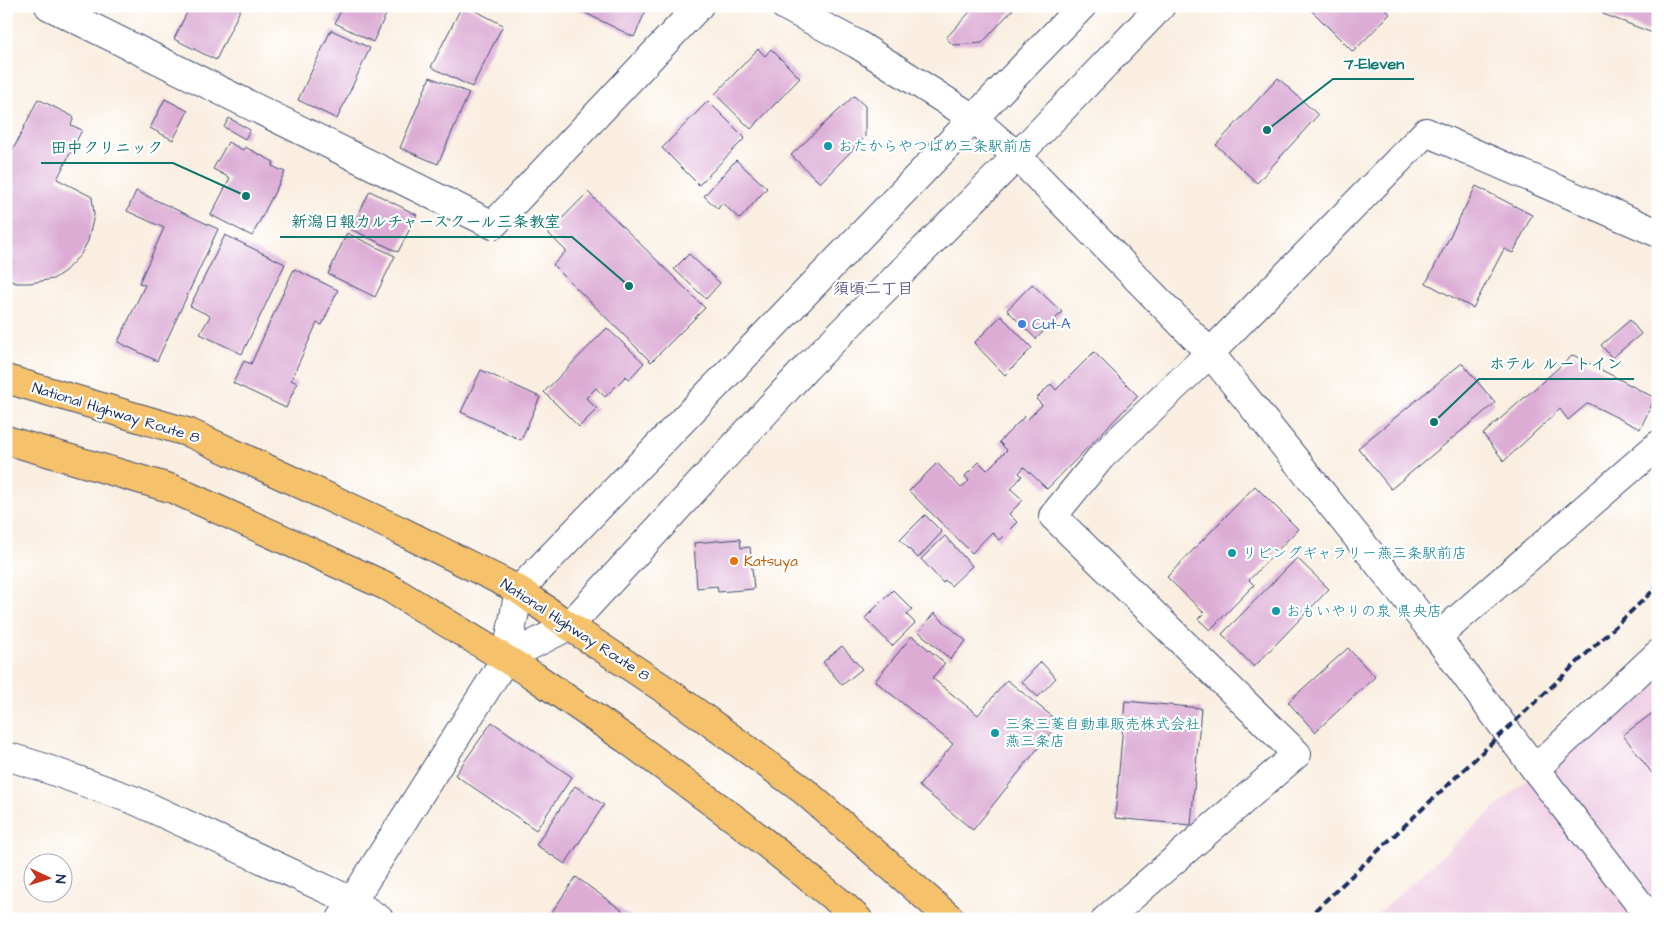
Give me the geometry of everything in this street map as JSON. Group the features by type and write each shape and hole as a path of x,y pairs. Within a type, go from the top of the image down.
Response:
{"highway":[{"name":"National Highway Route 8","path":"6,379 190,433 397,529 519,590 674,696 804,791 951,919"},
{"path":"6,440 173,489 386,586 506,658 626,740 739,822 842,904 858,919"}],"street":[{"path":"49,6 493,225 699,6"},
{"path":"785,6 857,44 973,118 1017,156 1210,353 1437,637 1535,769 1651,919"},
{"path":"346,910 506,658 519,590 1082,6"},
{"path":"506,658 570,626 806,368 1017,156 1160,6"},
{"path":"1106,919 1297,754 1053,516 1101,457 1210,353 1426,132 1658,233"},
{"path":"1437,637 1658,445"},
{"path":"1535,769 1658,654"},
{"path":"6,756 136,801 346,910 379,919"},
{"path":"1630,892 1658,900"},
{"path":"1630,892 1631,919"}],"shaded area":[{"path":"1658,661 1658,919 1372,919"}],"building":[{"path":"190,6 242,6 216,60 174,39"},
{"path":"343,6 390,6 373,42 335,23"},
{"path":"462,6 466,6 503,25 472,87 431,67"},
{"path":"571,6 648,6 634,37"},
{"path":"969,6 1016,6 982,43 953,45 946,38 969,13"},
{"path":"1307,6 1382,6 1390,14 1353,52"},
{"path":"1606,6 1658,6 1658,35 1603,14"},
{"path":"331,30 370,48 337,119 298,100"},
{"path":"758,49 765,56 771,49 800,78 751,129 715,94"},
{"path":"430,77 469,93 438,164 400,148"},
{"path":"1278,78 1318,115 1257,183 1216,145"},
{"name":"おたからやつばめ三条駅前店","path":"854,96 865,106 865,137 820,183 791,155"},
{"path":"38,99 74,117 71,125 82,130 57,179 92,197 94,215 88,241 81,254 65,271 53,279 30,283 16,283 6,279 6,164"},
{"path":"165,99 188,111 173,140 150,128"},
{"path":"708,101 745,138 699,185 662,148"},
{"path":"229,118 250,130 245,139 224,127"},
{"path":"228,142 243,150 245,147 274,162 272,166 285,172 252,236 211,215 230,178 213,169"},
{"path":"736,160 767,188 740,219 722,203 718,209 704,196"},
{"path":"1476,186 1532,215 1513,253 1504,249 1473,308 1426,283"},
{"path":"136,191 218,229 157,361 118,342 145,285 139,283 164,228 127,211"},
{"path":"370,191 417,215 398,252 351,229"},
{"path":"588,192 705,308 651,362 553,265 566,251 548,233"},
{"path":"347,233 395,256 375,297 328,274"},
{"path":"225,235 285,264 242,354 200,334 210,316 190,306"},
{"path":"689,254 720,283 706,299 674,269"},
{"path":"294,269 338,290 322,325 317,323 291,380 297,383 286,408 233,383 244,361 251,364"},
{"path":"1032,284 1062,312 1036,339 1007,310"},
{"path":"1001,316 1032,348 1005,375 974,343"},
{"path":"1630,320 1641,334 1612,358 1601,345"},
{"path":"607,328 644,363 629,379 626,376 605,397 596,388 586,398 597,409 579,427 544,392"},
{"path":"1094,352 1138,396 1047,489 1024,467 1019,473 1022,476 1011,489 1023,500 1009,514 1017,522 999,540 992,532 972,553 909,491 937,463 961,488 969,481 965,476 979,462 987,470 1007,450 999,442 1025,416 1028,419 1042,405 1036,399 1051,384 1056,390"},
{"path":"1573,355 1655,398 1640,429 1588,403 1568,420 1560,409 1504,461 1483,434"},
{"path":"1462,363 1495,403 1391,489 1358,448"},
{"path":"481,370 540,397 521,440 461,412"},
{"name":"リビングギャラリー燕三条駅前店","path":"1255,486 1298,529 1249,580 1254,585 1210,630 1198,619 1204,613 1167,577"},
{"path":"925,515 942,532 918,558 900,540"},
{"path":"945,536 972,566 951,586 945,580 943,583 921,559"},
{"path":"740,539 741,548 750,547 754,589 718,592 717,586 697,588 694,543"},
{"name":"おもいやりの泉 県央店","path":"1297,558 1329,589 1254,667 1222,634"},
{"path":"893,590 912,609 907,615 915,623 892,646 865,618"},
{"path":"934,613 966,641 950,659 919,632"},
{"name":"三条三菱自動車販売株式会社 燕三条店","path":"912,636 945,663 932,678 978,715 1007,680 1059,722 973,830 919,786 953,744 875,681"},
{"path":"842,646 862,669 842,685 823,662"},
{"path":"1348,648 1375,677 1315,732 1288,702"},
{"path":"1041,662 1056,678 1038,697 1022,682"},
{"path":"1125,701 1201,708 1191,825 1115,818"},
{"path":"1658,709 1658,781 1623,735"},
{"path":"492,722 572,777 536,830 455,775"},
{"path":"575,786 604,805 565,864 536,845"},
{"path":"576,877 634,919 547,919"}],"railway":[{"path":"1306,919 1658,586"}],"place":[{"name":"7-Eleven","path":"1267,130"},
{"name":"おたからやつばめ三条駅前店","path":"828,146"},
{"name":"田中クリニック","path":"246,196"},
{"name":"新潟日報カルチャースクール三条教室","path":"629,286"},
{"name":"Cut-A","path":"1022,324"},
{"name":"ホテル ルートイン","path":"1434,422"},
{"name":"リビングギャラリー燕三条駅前店","path":"1232,553"},
{"name":"Katsuya","path":"734,561"},
{"name":"おもいやりの泉 県央店","path":"1276,611"},
{"name":"三条三菱自動車販売株式会社 燕三条店","path":"995,733"}],"district":[{"name":"須頃二丁目","path":"873,289"}]}
